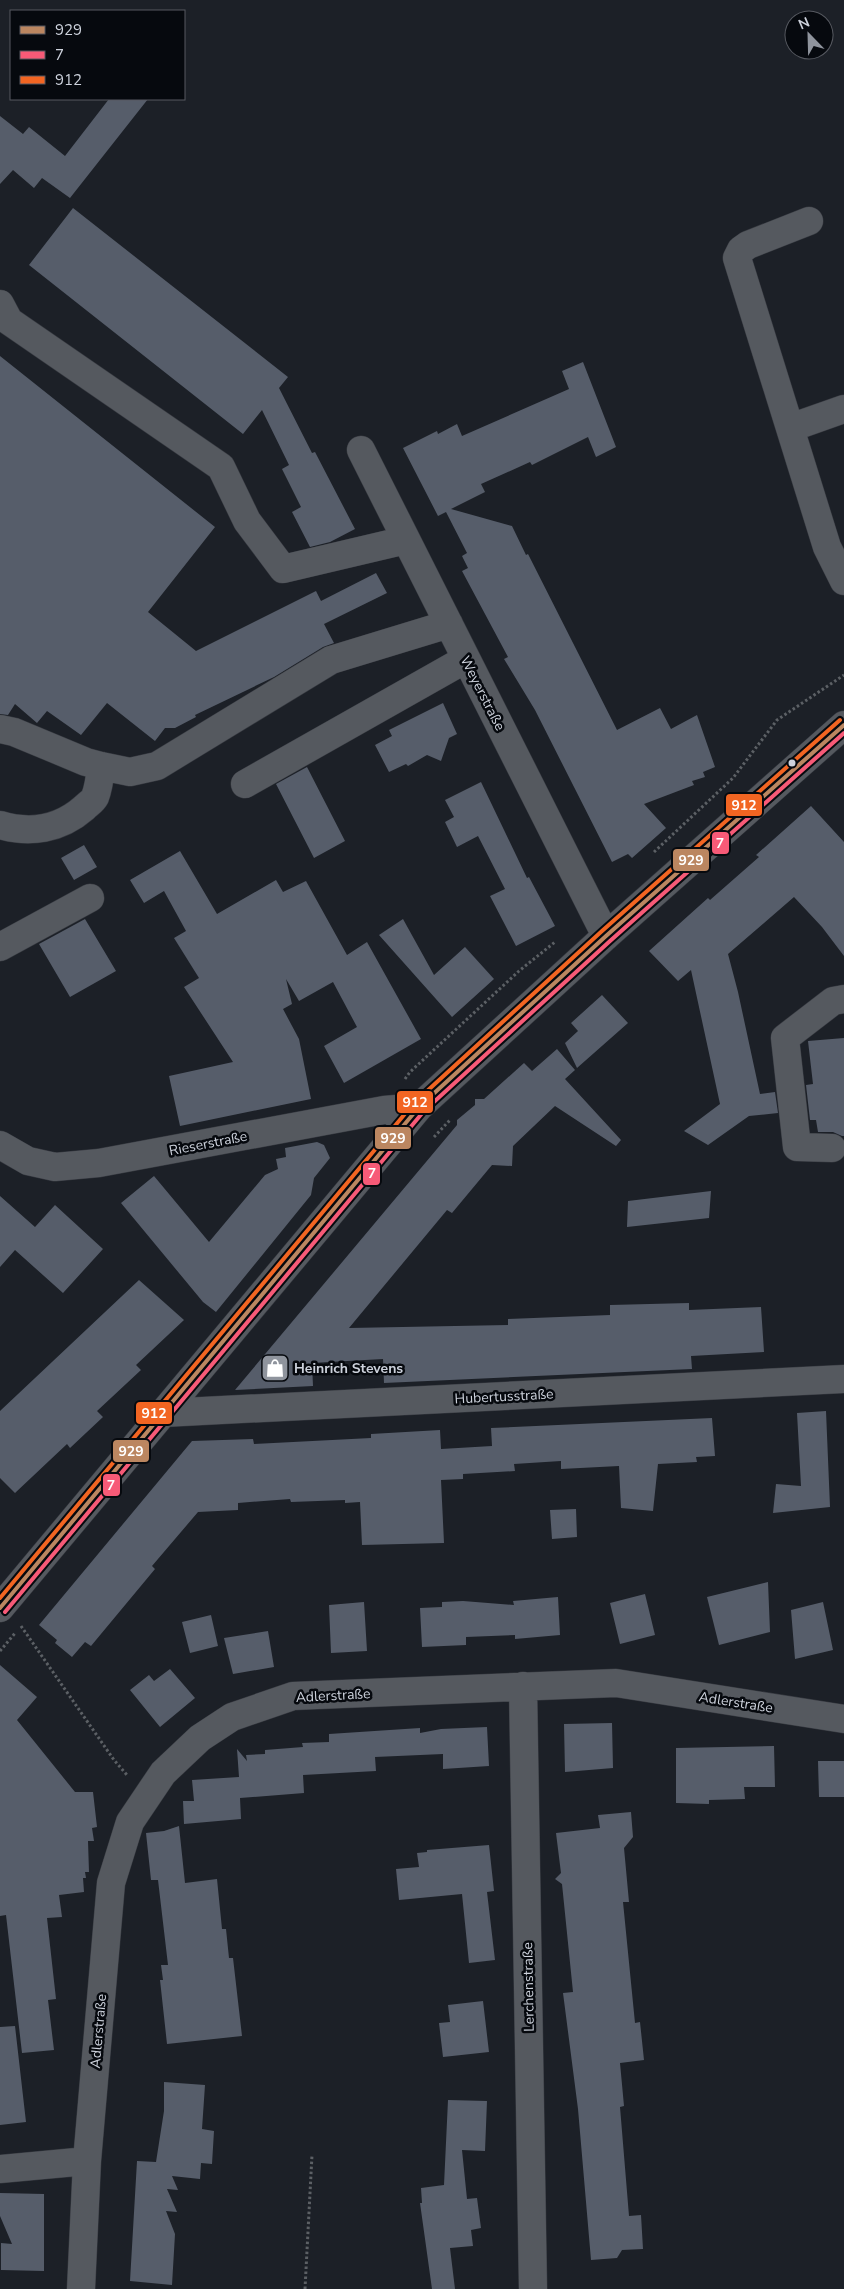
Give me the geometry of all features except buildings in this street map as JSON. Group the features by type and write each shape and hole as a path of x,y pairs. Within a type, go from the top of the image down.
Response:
{"street":[{"path":"809,221 748,245 740,250 737,258 827,546 842,569"},
{"path":"0,304 9,321 221,467 247,521 283,569 406,540"},
{"path":"790,428 844,409"},
{"name":"Weyerstraße","path":"361,450 606,936"},
{"path":"0,729 14,732 86,762 102,766 130,772 156,766 331,660 449,624"},
{"path":"245,784 466,659"},
{"path":"0,1608 419,1107 606,936 844,725"},
{"path":"0,825 14,829 38,830 73,817 94,799 100,781 102,766"},
{"path":"0,947 90,898"},
{"path":"832,1148 797,1147 785,1038 832,1001 844,999"},
{"name":"Rieserstraße","path":"0,1144 28,1161 55,1167 81,1165 384,1110 419,1107"},
{"name":"Hubertusstraße","path":"163,1413 844,1379"},
{"name":"Adlerstraße","path":"80,2289 87,2161 111,1882 130,1822 163,1773 200,1738 232,1717 293,1696 616,1683 844,1719"},
{"name":"Lerchenstraße","path":"523,1686 533,2289"},
{"path":"0,2169 87,2161"}],"path":[{"path":"430,1141 457,1113"},
{"path":"0,1651 27,1619"},
{"path":"21,1626 114,1760 127,1775 150,1792"},
{"path":"305,2289 312,2155"}],"transit line":[{"name":"912","path":"0,1598 414,1103 602,931 840,720"},
{"name":"929","path":"0,1608 419,1107 606,936 844,725"},
{"name":"7","path":"5,1612 424,1111 610,941 844,733"}],"place":[{"name":"Heinrich Stevens","path":"275,1368"}]}
